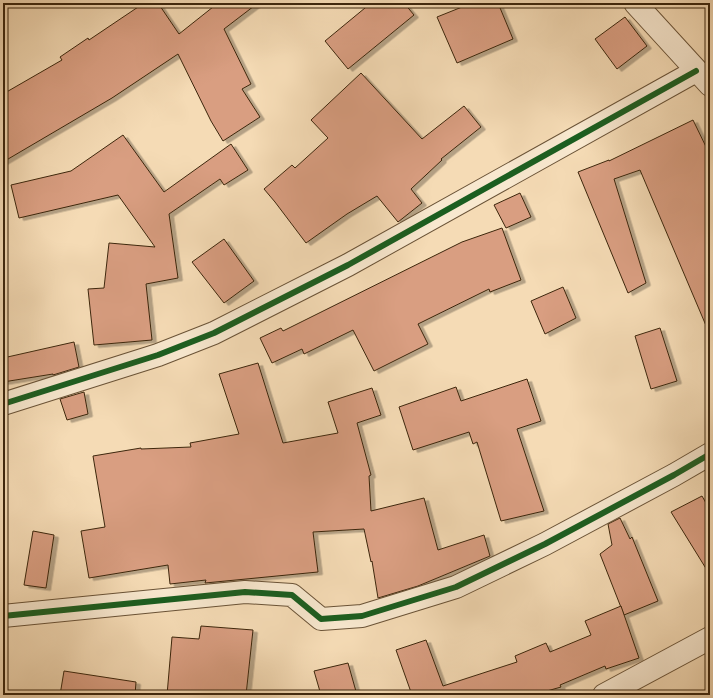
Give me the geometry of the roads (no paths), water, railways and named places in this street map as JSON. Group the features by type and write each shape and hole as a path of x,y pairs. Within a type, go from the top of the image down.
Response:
{"street":[{"path":"3,404 158,355 214,333 348,265 703,78 634,3"},
{"path":"3,616 245,592 292,594 321,619 362,616 456,587 545,544 710,454"},
{"path":"604,695 710,638"}]}
